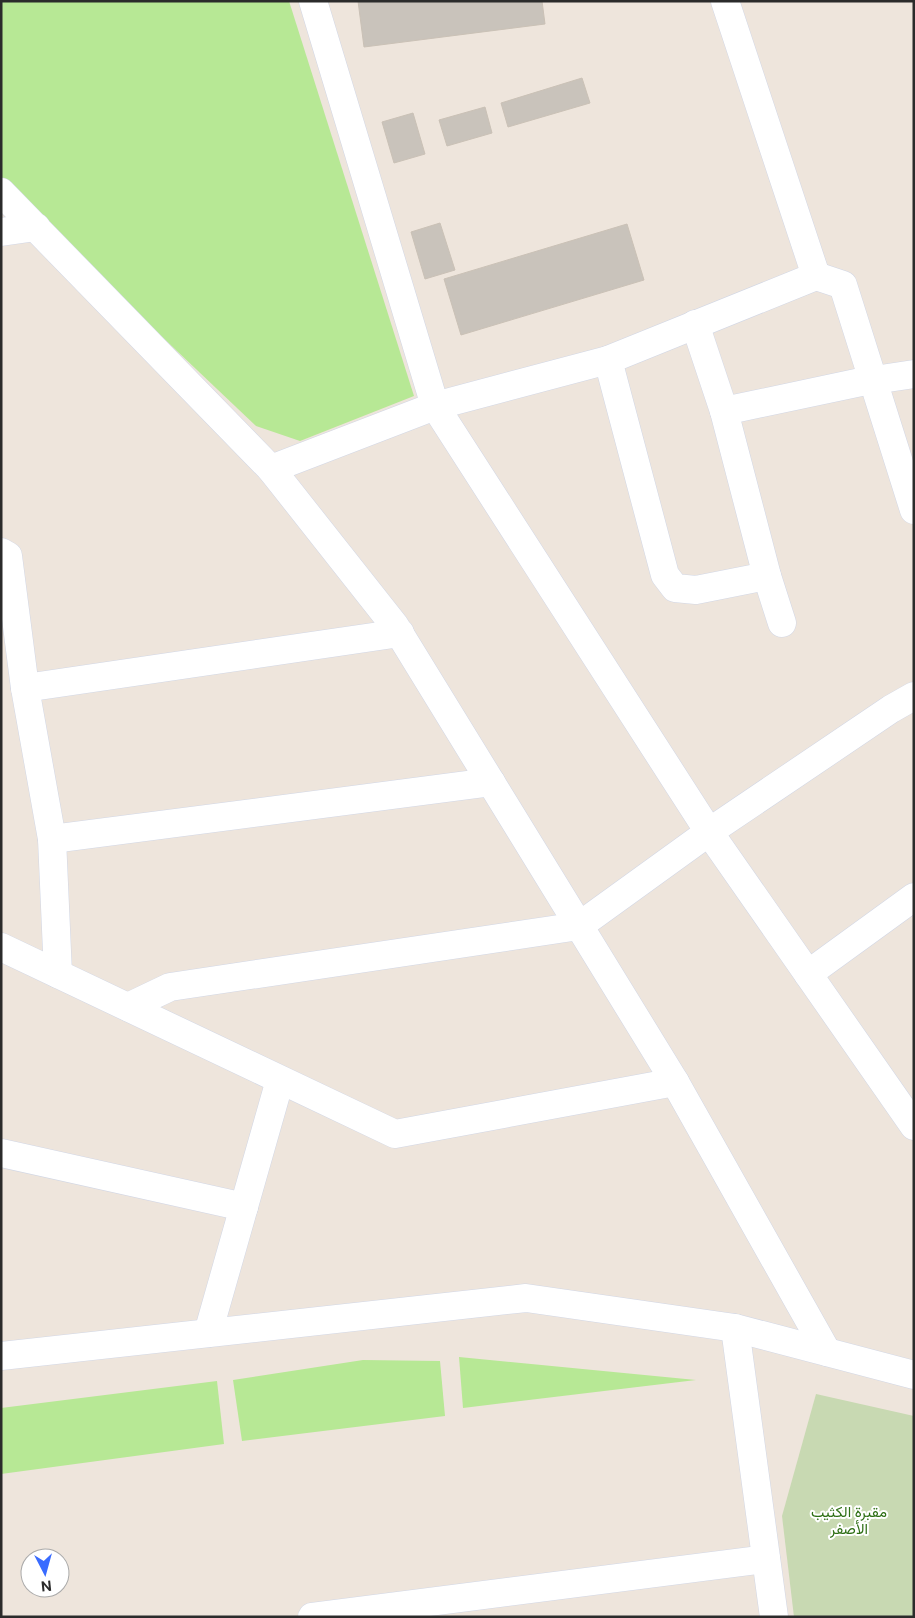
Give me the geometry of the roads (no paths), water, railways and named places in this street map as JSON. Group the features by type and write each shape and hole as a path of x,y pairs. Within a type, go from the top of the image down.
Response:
{"street":[{"path":"313,1 435,406 709,832 808,974 906,1099 914,1126"},
{"path":"725,1 816,276"},
{"path":"1,192 270,469 400,633 675,1082 827,1352"},
{"path":"1,232 36,227"},
{"path":"270,469 435,406 608,360 816,276 843,285 914,510"},
{"path":"695,324 724,411 767,576 782,623"},
{"path":"608,360 665,574 675,588 696,590 767,576"},
{"path":"724,411 873,380 914,374"},
{"path":"3,562 52,839 58,974"},
{"path":"25,688 400,633"},
{"path":"128,1007 170,987 580,926 709,832 890,709 914,696"},
{"path":"52,839 491,782"},
{"path":"808,974 914,897"},
{"path":"1,947 395,1134 675,1082"},
{"path":"208,1333 280,1080"},
{"path":"1,1153 244,1206"},
{"path":"1,1356 526,1298 735,1328 914,1375"},
{"path":"735,1328 774,1617"},
{"path":"312,1617 766,1560"}],"park label":[{"name":"مقبرة الكثيب الأصفر","path":"849,1520"}]}
